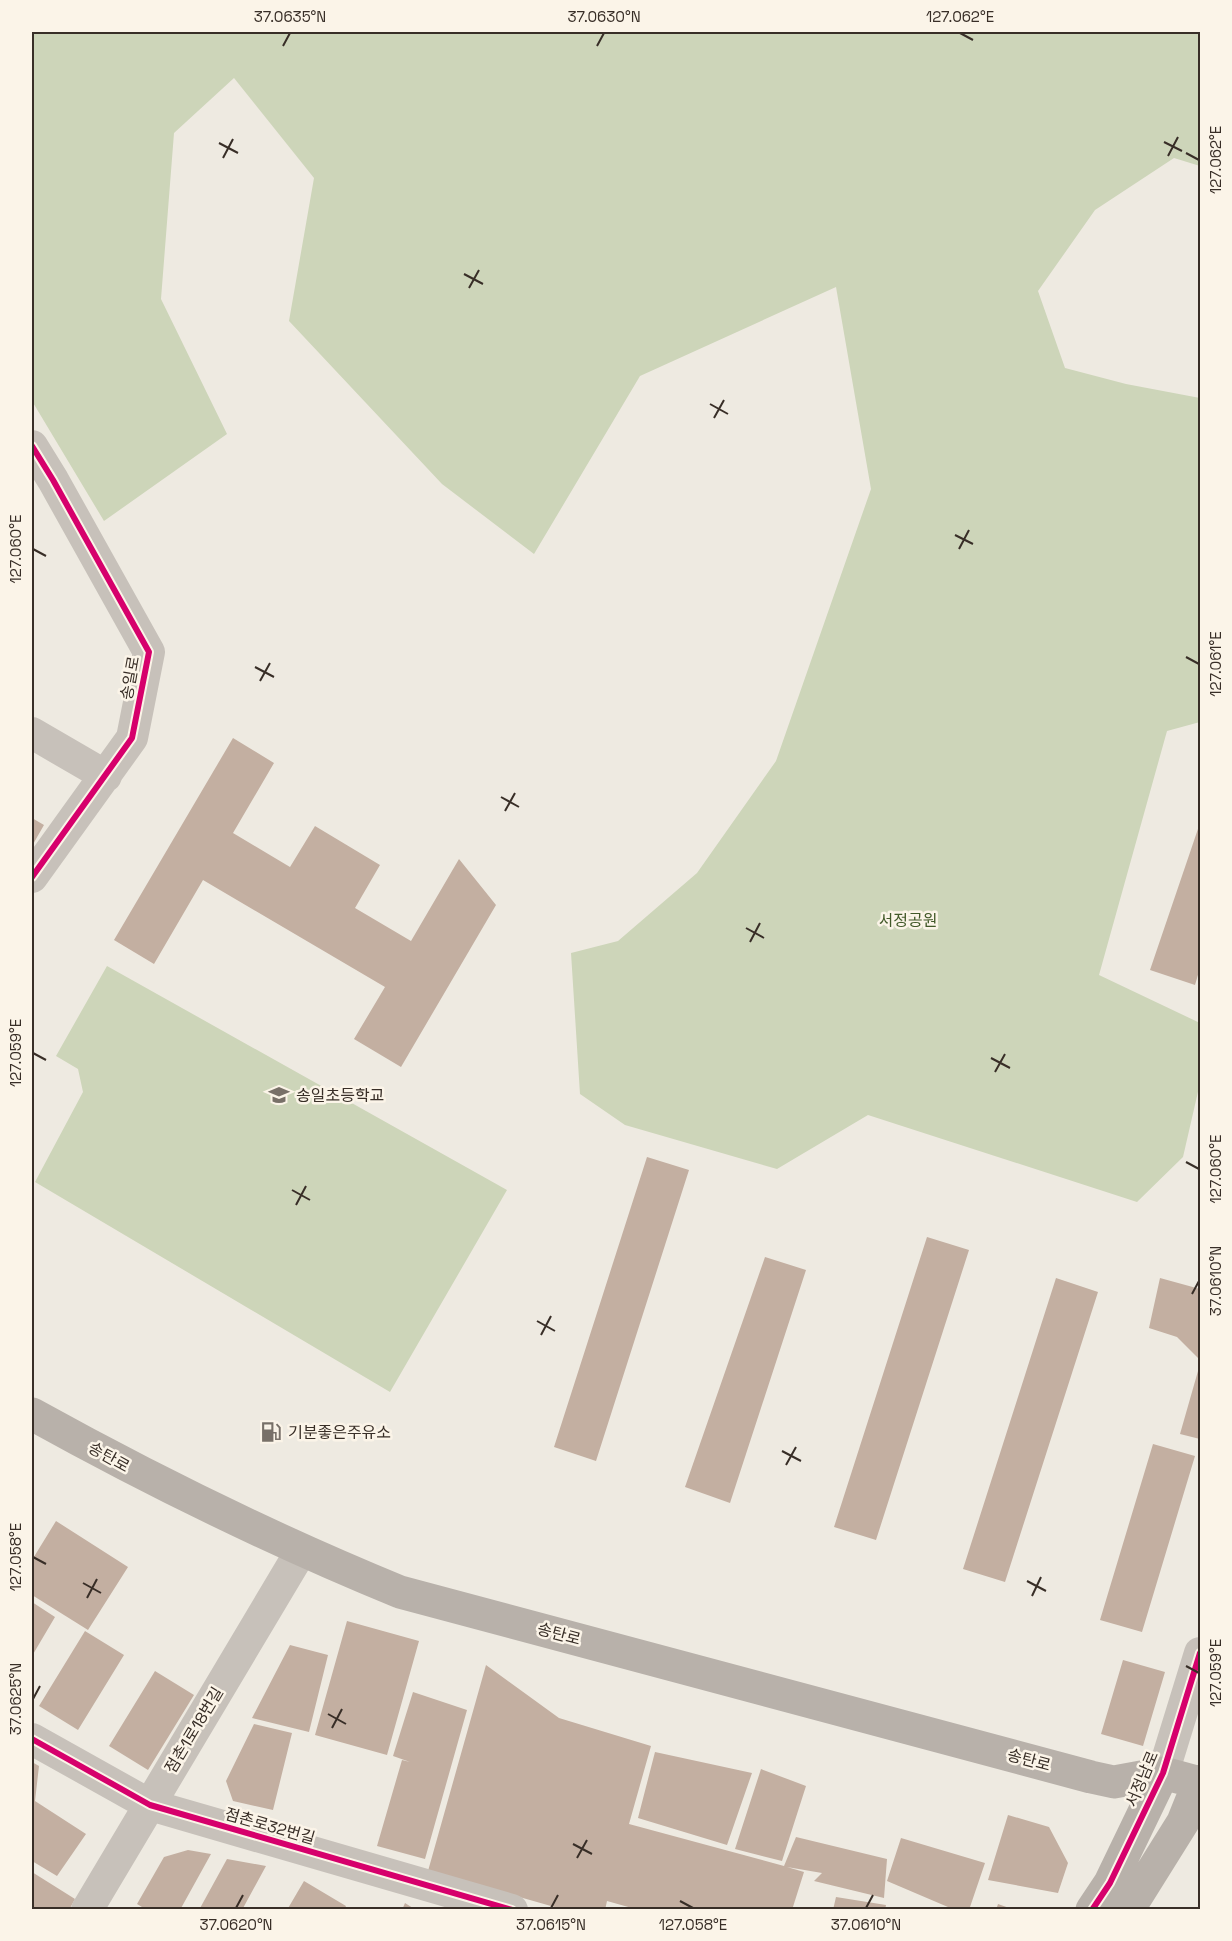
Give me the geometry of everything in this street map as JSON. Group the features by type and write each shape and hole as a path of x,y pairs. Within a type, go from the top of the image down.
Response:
{"main road":[{"name":"송탄로","path":"32,1414 127,1467 301,1551 400,1592 1114,1782 1146,1807 1192,1824"},
{"name":"송탄로","path":"1114,1782 1162,1773"},
{"path":"1128,1910 1192,1824 1200,1782 1162,1773"},
{"name":"서정남로","path":"1092,1910 1110,1883 1162,1773"}],"street":[{"name":"송일로","path":"32,446 42,483 149,652 132,738 32,877"},
{"path":"32,733 106,776"},
{"name":"점촌1로18번길","path":"87,1910 301,1551"},
{"name":"서정남로","path":"1162,1773 1200,1653"},
{"name":"점촌로32번길","path":"32,1739 150,1805 512,1910"}],"green space":[{"name":"서정공원","path":"32,32 1200,32 1200,166 1174,158 1095,210 1038,291 1065,368 1126,384 1200,398 1200,722 1167,731 1099,975 1200,1023 1200,1083 1183,1157 1137,1202 868,1115 777,1169 625,1125 580,1094 571,953 618,941 697,873 776,761 871,489 836,287 640,376 534,554 442,484 289,321 314,178 234,78 174,133 161,299 227,434 104,521 32,401"},
{"path":"107,966 507,1190 390,1392 35,1182 83,1092 78,1069 56,1056"}],"building":[{"path":"233,738 274,763 233,833 290,867 315,826 380,865 355,908 411,941 459,859 496,905 401,1067 354,1039 385,987 203,880 154,964 114,940"},
{"path":"32,818 44,825 32,846"},
{"path":"1200,823 1200,968 1195,985 1150,970"},
{"path":"647,1157 689,1170 596,1461 554,1447"},
{"path":"927,1237 969,1250 876,1540 834,1527"},
{"path":"765,1257 806,1270 730,1503 685,1487"},
{"path":"1056,1278 1098,1292 1005,1582 963,1569"},
{"path":"1160,1278 1200,1289 1200,1360 1177,1337 1149,1328"},
{"path":"1200,1364 1200,1439 1180,1434"},
{"path":"1153,1444 1195,1456 1142,1632 1100,1620"},
{"path":"56,1521 128,1567 88,1630 32,1595 32,1560"},
{"path":"32,1602 55,1617 32,1656"},
{"path":"347,1621 419,1641 387,1755 315,1735"},
{"path":"85,1631 124,1655 78,1730 39,1706"},
{"path":"290,1645 328,1655 309,1732 252,1718"},
{"path":"1123,1660 1165,1672 1143,1746 1101,1734"},
{"path":"486,1665 559,1718 651,1746 629,1824 784,1866 796,1837 887,1859 884,1898 814,1881 822,1873 787,1867 804,1872 792,1910 639,1910 607,1901 605,1910 565,1910 428,1871"},
{"path":"155,1671 194,1695 148,1770 109,1746"},
{"path":"413,1692 467,1710 425,1859 377,1846 402,1760 410,1762 393,1756"},
{"path":"254,1724 292,1733 273,1810 233,1801 226,1781"},
{"path":"655,1752 752,1773 727,1845 638,1818"},
{"path":"32,1762 39,1766 35,1801 86,1834 57,1876 32,1861"},
{"path":"761,1769 806,1786 782,1861 735,1849"},
{"path":"1008,1815 1049,1827 1068,1863 1058,1893 988,1880"},
{"path":"901,1838 985,1863 969,1910 955,1910 887,1881"},
{"path":"188,1850 211,1854 180,1910 147,1910 137,1904 164,1857"},
{"path":"227,1859 266,1866 242,1910 199,1910"},
{"path":"32,1872 75,1899 69,1910 32,1910"},
{"path":"304,1881 346,1906 344,1910 287,1910"},
{"path":"836,1897 886,1905 885,1910 833,1910"},
{"path":"405,1903 416,1910 402,1910"},
{"path":"998,1904 1012,1909 996,1910"}],"cycle path":[{"path":"32,446 149,652 132,738 32,877"},
{"path":"1092,1910 1110,1883 1163,1773 1200,1653"},
{"path":"32,1739 150,1805 512,1910"}],"place":[{"name":"송일초등학교","path":"279,1095"},
{"name":"기분좋은주유소","path":"271,1432"}]}
